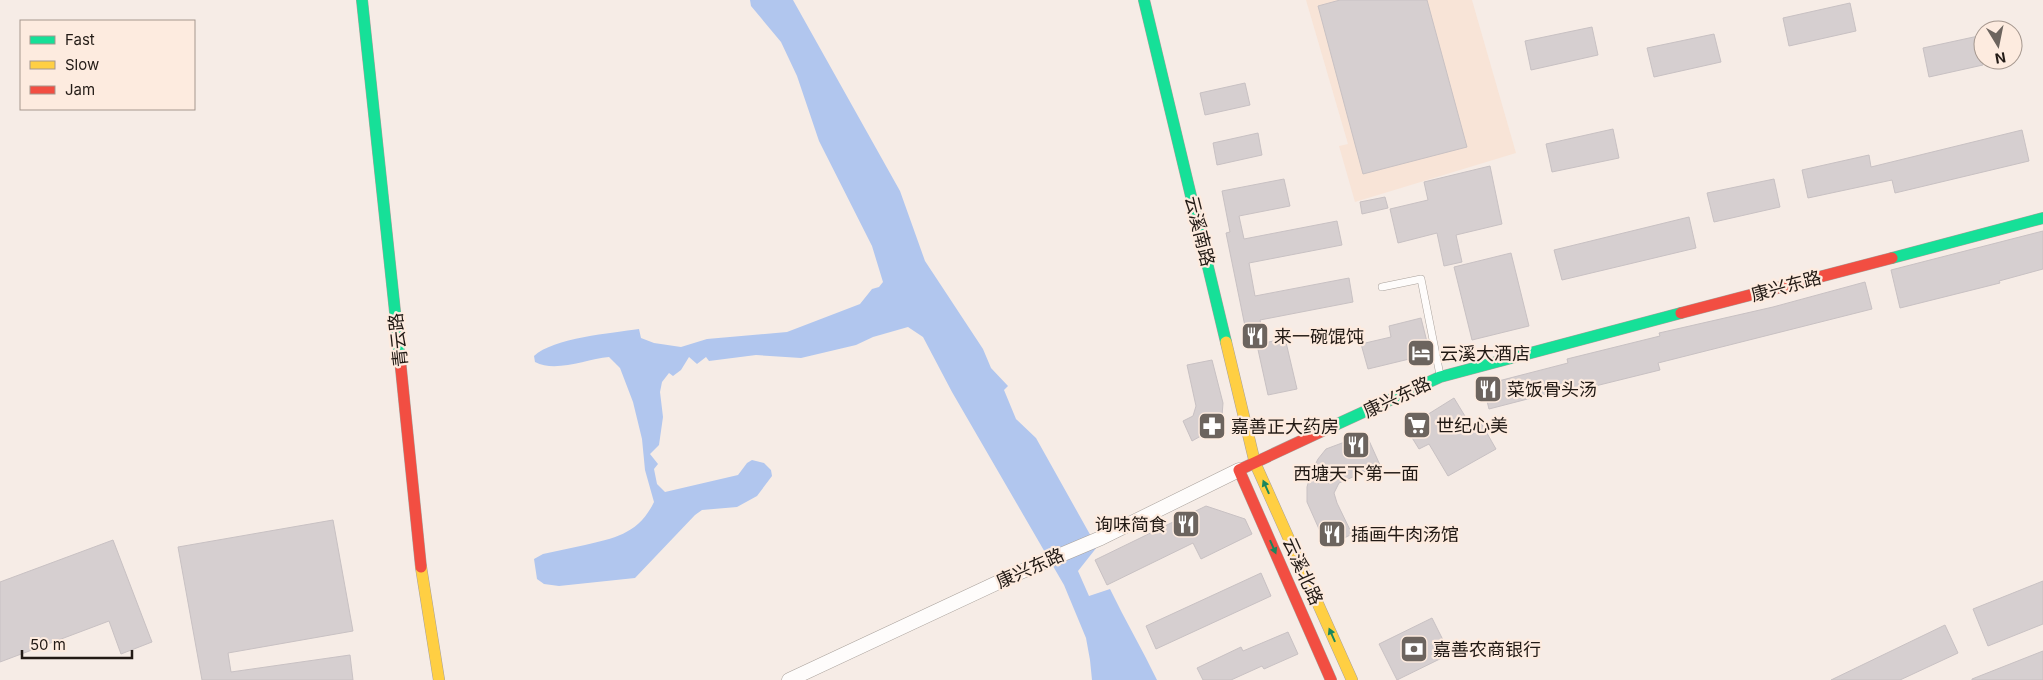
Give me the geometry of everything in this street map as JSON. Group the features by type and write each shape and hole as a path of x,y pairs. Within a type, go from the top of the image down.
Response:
{"street":[{"name":"青云路","path":"362,0 421,564 438,680"},
{"name":"云溪南路","path":"1144,0 1255,463"},
{"name":"康兴东路","path":"789,680 1018,573 1101,538 1239,470 1440,377 2043,218"},
{"name":"云溪北路","path":"1255,463 1352,680"},
{"name":"云溪北路","path":"1239,470 1332,680"}],"lane":[{"path":"1382,287 1421,279 1440,377"}],"shaded area":[{"path":"1306,0 1472,0 1516,153 1355,202 1339,146 1348,144"}],"water":[{"path":"750,0 793,0 900,191 925,261 983,349 991,368 1008,386 1004,390 1016,419 1036,438 1097,547 1078,571 1089,596 1110,589 1157,680 1092,680 1086,638 1064,585 952,392 923,337 908,327 873,337 856,345 801,358 756,355 709,361 706,357 697,364 689,357 681,370 673,376 669,373 662,382 660,392 663,417 659,445 650,454 658,464 654,469 657,484 665,492 738,475 747,463 752,460 764,463 771,470 772,476 757,496 737,507 702,510 695,515 635,578 559,586 544,584 537,579 534,559 543,554 607,540 626,532 641,521 654,502 645,470 642,439 633,402 620,368 609,357 562,366 552,366 535,362 534,356 543,350 568,341 639,329 641,338 654,343 681,347 707,339 787,332 860,304 872,289 879,287 883,282 872,246 819,141 797,76 781,42 751,6"}],"building":[{"path":"1340,0 1427,0 1467,147 1363,174 1318,6"},
{"path":"1850,3 1856,31 1789,46 1783,18"},
{"path":"1592,27 1598,55 1531,70 1525,41"},
{"path":"1714,34 1721,62 1654,77 1647,48"},
{"path":"1973,37 1973,67 1929,77 1923,48"},
{"path":"1245,83 1250,105 1205,115 1200,93"},
{"path":"1613,129 1619,158 1552,172 1546,144"},
{"path":"2022,130 2029,161 1895,193 1892,180 1808,198 1802,170 1869,155 1871,167"},
{"path":"1258,133 1262,155 1217,165 1213,143"},
{"path":"1490,166 1502,224 1456,235 1462,262 1444,266 1437,233 1398,243 1390,209 1428,200 1424,182"},
{"path":"1284,179 1290,206 1239,216 1244,239 1337,221 1342,245 1249,263 1255,296 1349,278 1353,302 1260,320 1264,338 1248,341 1226,233 1230,232 1222,191"},
{"path":"1774,179 1780,207 1714,222 1707,193"},
{"path":"1385,197 1388,208 1362,214 1360,202"},
{"path":"1689,217 1696,248 1562,280 1554,250"},
{"path":"2043,231 2043,269 1999,281 2000,283 1900,308 1891,270"},
{"path":"1511,253 1529,326 1472,340 1454,267"},
{"path":"1865,282 1872,309 1658,363 1660,370 1575,391 1574,387 1489,409 1483,385 1568,363 1567,359 1660,336 1659,333 1773,307"},
{"path":"1421,318 1430,354 1368,369 1361,344 1391,337 1389,326"},
{"path":"1285,338 1297,389 1268,395 1257,345"},
{"path":"1212,360 1223,403 1222,416 1215,428 1192,441 1183,421 1193,416 1196,406 1187,365"},
{"path":"1454,398 1471,426 1480,421 1496,449 1448,476 1429,444 1419,449 1406,428"},
{"path":"1366,434 1380,465 1339,483 1334,493 1352,534 1327,547 1307,502 1307,487 1311,473 1326,449"},
{"path":"1206,506 1245,519 1252,534 1201,559 1193,543 1107,585 1095,560"},
{"path":"333,520 353,631 228,653 231,672 350,655 353,680 202,680 178,547"},
{"path":"113,540 152,642 121,654 109,621 0,662 0,582"},
{"path":"1261,573 1271,596 1156,649 1146,626"},
{"path":"2043,581 2043,624 1988,646 1973,609"},
{"name":"嘉善农商银行","path":"1432,618 1450,654 1397,680 1379,644"},
{"path":"1945,625 1958,653 1900,680 1831,680"},
{"path":"1288,632 1298,654 1264,669 1262,666 1231,680 1203,680 1197,668 1241,647 1243,651"},
{"path":"2043,651 2043,680 1972,680 1972,679"}],"traffic: fast":[{"path":"362,0 400,359"},
{"path":"1144,0 1226,342"},
{"path":"1892,258 2043,218"},
{"path":"1333,426 1440,377 1681,313"}],"traffic: slow":[{"path":"1226,342 1255,463 1352,680"},
{"path":"421,567 439,680"}],"traffic: jam":[{"path":"1681,313 1892,258"},
{"path":"400,359 421,567"},
{"path":"1331,680 1239,470 1333,426"}],"place":[{"name":"来一碗馄饨","path":"1255,336"},
{"name":"云溪大酒店","path":"1421,353"},
{"name":"菜饭骨头汤","path":"1488,389"},
{"name":"世纪心美","path":"1417,425"},
{"name":"嘉善正大药房","path":"1212,426"},
{"name":"西塘天下第一面","path":"1356,445"},
{"name":"询味简食","path":"1186,524"},
{"name":"插画牛肉汤馆","path":"1332,534"},
{"name":"嘉善农商银行","path":"1414,649"}]}
